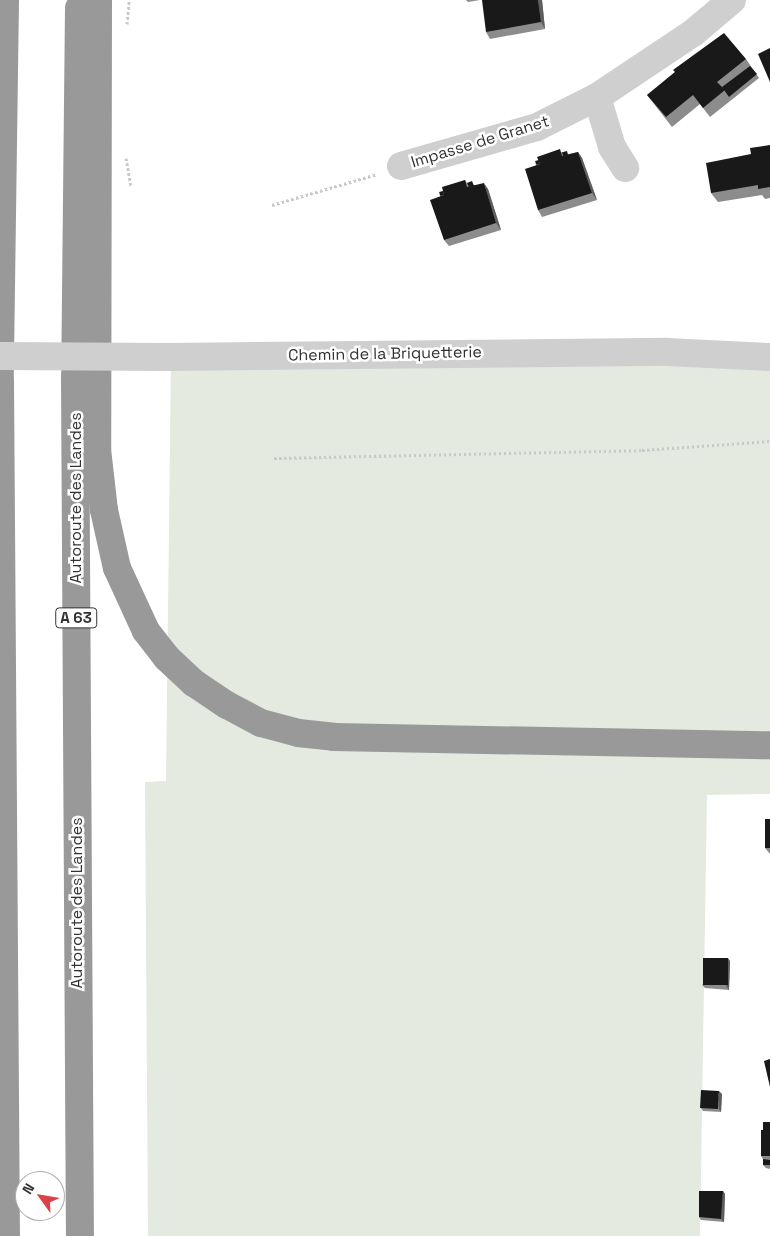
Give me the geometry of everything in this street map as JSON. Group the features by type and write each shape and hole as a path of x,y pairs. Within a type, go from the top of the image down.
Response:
{"highway":[{"path":"5,0 0,391 6,1236"},
{"name":"Autoroute des Landes","path":"79,0 75,379 80,1236"},
{"path":"98,0 97,449 104,510 117,568 146,631 166,658 194,683 226,705 261,723 298,733 344,737 770,745"}],"street":[{"name":"Impasse de Granet","path":"401,166 537,127 598,97 693,33 732,0"},
{"path":"598,97 612,148 625,168"},
{"name":"Chemin de la Briquetterie","path":"0,356 170,357 667,352 770,357"}],"path":[{"path":"272,205 401,166"},
{"path":"274,458 633,450 770,441"}],"shaded area":[{"path":"171,357 770,357 770,794 707,795 700,1236 148,1236 145,782 166,781"}],"building":[{"path":"482,0 538,0 541,22 486,32"},
{"path":"724,33 746,59 717,82 725,90 703,108 693,95 666,117 647,95 675,72 673,70"},
{"path":"770,48 770,82 758,54"},
{"path":"750,66 757,74 729,97 722,87"},
{"path":"770,145 770,187 758,189 758,185 711,193 706,163 751,154 750,148"},
{"path":"560,149 562,156 578,152 592,193 538,210 525,169 540,164 537,157"},
{"path":"567,151 568,155 563,156 562,152"},
{"path":"539,160 540,164 536,165 535,161"},
{"path":"465,180 467,187 484,183 496,223 444,240 430,200 444,195 442,187"},
{"path":"472,181 474,186 469,187 467,183"},
{"path":"443,191 444,195 440,196 439,192"},
{"path":"765,819 770,819 770,848 765,848"},
{"path":"703,958 728,958 728,985 703,985"},
{"path":"770,1059 770,1087 764,1061"},
{"path":"701,1090 719,1091 718,1109 700,1108"},
{"path":"763,1122 770,1122 770,1130 763,1130"},
{"path":"761,1130 770,1130 770,1156 761,1156"},
{"path":"763,1159 770,1160 770,1165 763,1165"},
{"path":"699,1191 723,1191 721,1219 699,1217"}]}
